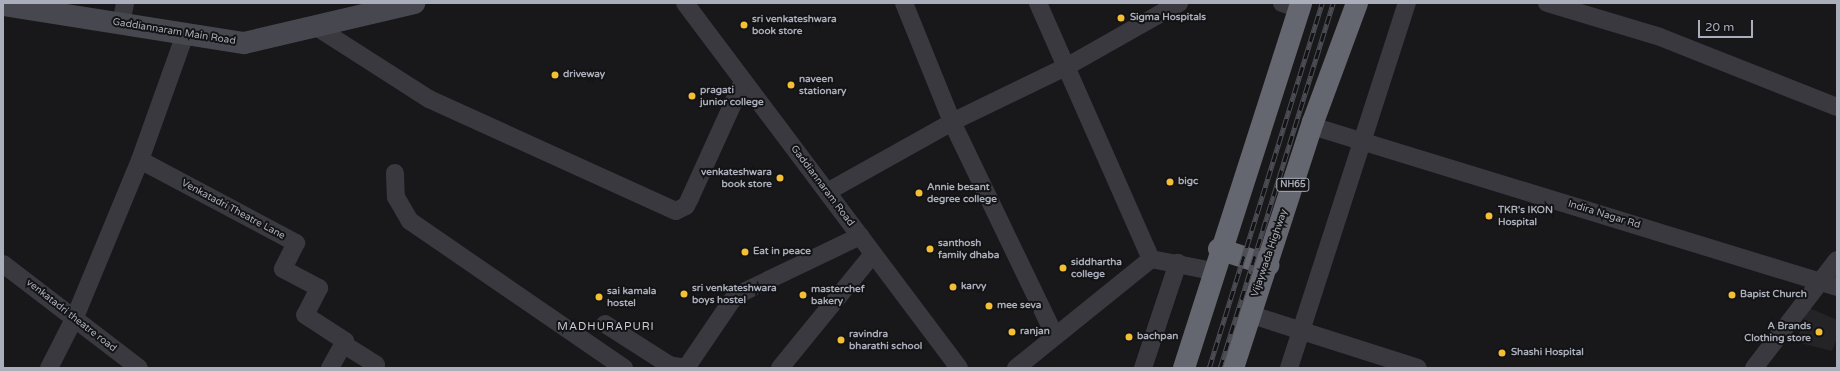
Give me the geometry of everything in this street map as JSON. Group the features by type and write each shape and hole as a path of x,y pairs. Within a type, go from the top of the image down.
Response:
{"highway":[{"name":"Vijaywada Highway","path":"1233,368 1249,314 1268,265 1312,126 1357,3"},
{"path":"1184,368 1212,271 1294,5"},
{"path":"1219,249 1268,265"}],"main road":[{"name":"Gaddiannaram Main Road","path":"3,5 244,43 318,28 382,7 414,3"}],"street":[{"path":"121,24 125,3"},
{"name":"Gaddiannaram Road","path":"685,3 860,236 955,366"},
{"path":"904,3 952,122 1055,336"},
{"path":"1038,3 1151,259"},
{"path":"827,192 952,122 1066,67 1179,3"},
{"path":"1289,368 1407,3"},
{"path":"1547,3 1660,37 1837,107"},
{"path":"318,28 429,99 676,212 686,206 743,81"},
{"path":"49,368 75,317 140,160 185,34"},
{"name":"Indira Nagar Rd","path":"1312,126 1829,284"},
{"name":"Venkatadri Theatre Lane","path":"140,160 296,243 283,269 319,288 305,315 345,341 343,344"},
{"path":"395,173 396,197 410,221 624,368"},
{"path":"605,324 668,366 686,368 735,296 860,236"},
{"path":"780,368 873,254"},
{"path":"1016,368 1151,259 1178,263 1212,271"},
{"path":"1754,368 1829,284 1837,260"},
{"path":"1143,368 1178,263"},
{"name":"venkatadri theatre road","path":"3,264 75,317 139,368"},
{"path":"1249,314 1418,368"},
{"path":"330,368 343,344 376,365"}],"shaded area":[{"path":"1807,307 1837,320 1837,338 1832,351 1797,342"}],"railway":[{"path":"1209,368 1322,3"},
{"path":"1220,368 1333,3"}],"place":[{"name":"Sigma Hospitals","path":"1121,18"},
{"name":"sri venkateshwara book store","path":"744,25"},
{"name":"driveway","path":"555,75"},
{"name":"naveen stationary","path":"791,85"},
{"name":"pragati junior college","path":"692,96"},
{"name":"venkateshwara book store","path":"780,178"},
{"name":"bigc","path":"1170,182"},
{"name":"Annie besant degree college","path":"919,193"},
{"name":"TKR's IKON Hospital","path":"1489,216"},
{"name":"santhosh family dhaba","path":"930,249"},
{"name":"Eat in peace","path":"745,252"},
{"name":"siddhartha college","path":"1063,268"},
{"name":"karvy","path":"953,287"},
{"name":"sri venkateshwara boys hostel","path":"684,294"},
{"name":"masterchef bakery","path":"803,295"},
{"name":"Bapist Church","path":"1732,295"},
{"name":"sai kamala hostel","path":"599,297"},
{"name":"mee seva","path":"989,306"},
{"name":"ranjan","path":"1012,332"},
{"name":"A Brands Clothing store","path":"1819,332"},
{"name":"bachpan","path":"1129,337"},
{"name":"ravindra bharathi school","path":"841,340"},
{"name":"Shashi Hospital","path":"1502,353"}],"district":[{"name":"MADHURAPURI","path":"606,327"}]}
